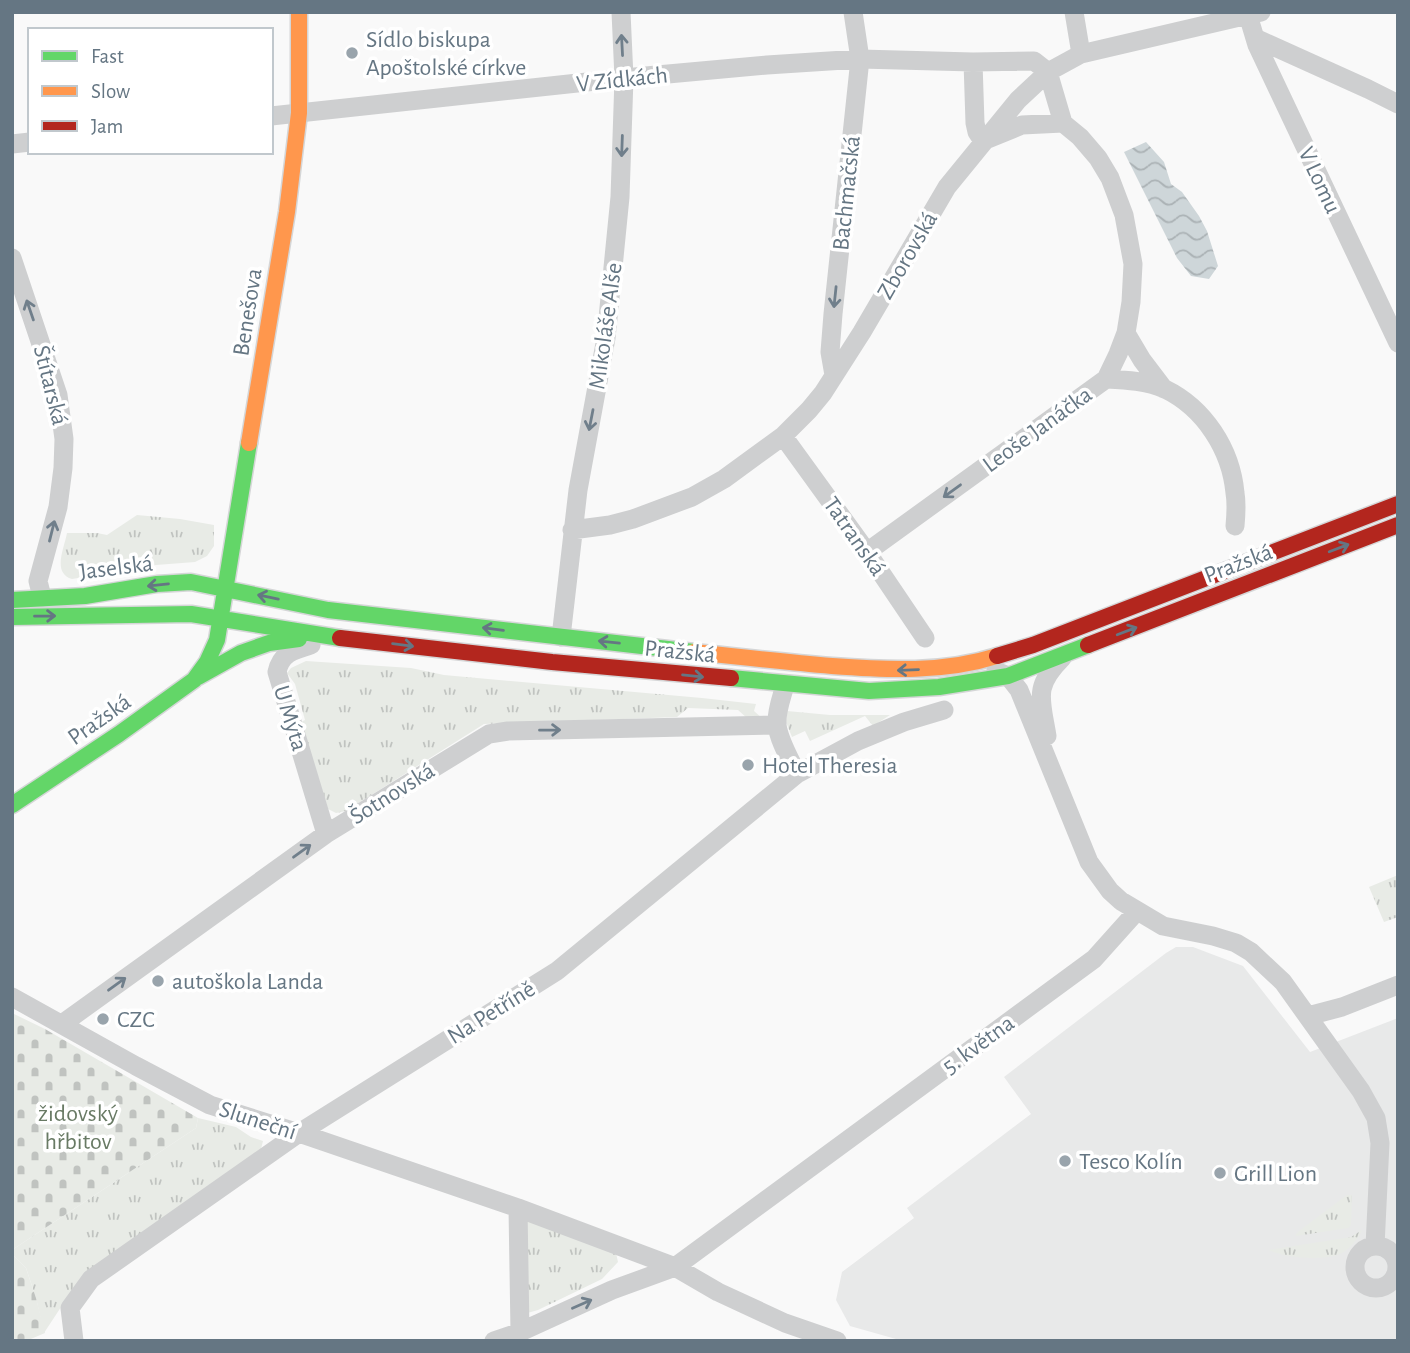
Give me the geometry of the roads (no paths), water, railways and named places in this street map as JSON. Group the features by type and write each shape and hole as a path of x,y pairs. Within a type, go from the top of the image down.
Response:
{"street":[{"name":"Benešova","path":"220,618 287,212 299,113 299,12"},
{"name":"Mikoláše Alše","path":"561,637 578,490 606,338 620,197 624,78 621,12"},
{"name":"Bachmačská","path":"834,375 830,352 833,314 860,59 853,12"},
{"path":"1074,12 1081,54"},
{"name":"Zborovská","path":"572,530 634,519 692,497 724,479 783,436 809,410 863,332 947,187 1018,100 1048,72 1081,54 1254,14"},
{"name":"V Lomu","path":"1254,14 1255,38 1398,343"},
{"path":"1255,38 1398,104"},
{"name":"V Zídkách","path":"273,116 624,78 860,59 1034,61 1048,72"},
{"path":"973,62 975,123 983,141 1023,125 1063,123 1048,72"},
{"name":"Leoše Janáčka","path":"867,552 1106,379 1118,354 1126,333 1132,294 1133,264 1124,215 1110,178 1098,158 1080,137 1063,123"},
{"name":"Štítarská","path":"12,258 58,395 64,439 58,507 38,581 42,597"},
{"path":"1126,333 1164,389"},
{"path":"1106,379 1147,383 1164,389 1192,406 1213,430 1224,452 1236,491 1235,526"},
{"name":"Tatranská","path":"783,436 925,638"},
{"name":"Pražská","path":"225,589 328,610 561,637 785,662 891,670 920,669 976,663 1033,645 1398,504"},
{"name":"Pražská","path":"12,805 194,680 207,662 217,640 220,618 329,636 785,685 869,691 973,685 1008,677 1398,525"},
{"name":"Jaselská","path":"12,600 85,596 157,584 191,582 225,589"},
{"name":"Jaselská","path":"12,617 191,614 220,618"},
{"path":"194,680 241,653 269,643 329,636"},
{"name":"U Mýta","path":"326,834 277,672 279,662 288,653 329,636"},
{"path":"1008,677 1033,645"},
{"path":"1052,771 1041,693 1046,675 1063,656"},
{"path":"976,663 1008,677 1019,690 1090,862 1110,891 1121,901 1163,926 1213,936 1236,943 1251,952 1283,982 1361,1091 1376,1118 1380,1143 1375,1246"},
{"path":"785,685 777,725 797,774"},
{"name":"Na Petříně","path":"74,1341 70,1308 91,1279 299,1133 557,971 797,774 858,741 904,722 944,710"},
{"name":"Šotnovská","path":"62,1024 326,834 489,734 508,731 777,725"},
{"name":"5. května","path":"494,1341 612,1290 675,1267 1094,959 1138,911"},
{"path":"1308,1016 1342,1007 1398,985"},
{"name":"Sluneční","path":"12,997 210,1105 518,1208 675,1267 718,1292 785,1323 837,1341"},
{"path":"518,1208 520,1332"}],"water":[{"path":"1146,142 1164,162 1171,184 1182,192 1207,231 1218,266 1209,279 1191,276 1177,258 1124,152"}],"place":[{"name":"Sídlo biskupa Apoštolské církve","path":"352,53"},
{"name":"Hotel Theresia","path":"748,765"},
{"name":"autoškola Landa","path":"158,981"},
{"name":"CZC","path":"103,1019"},
{"name":"Tesco Kolín","path":"1065,1161"},
{"name":"Grill Lion","path":"1220,1173"}],"park label":[{"name":"židovský hřbitov","path":"78,1127"}]}
